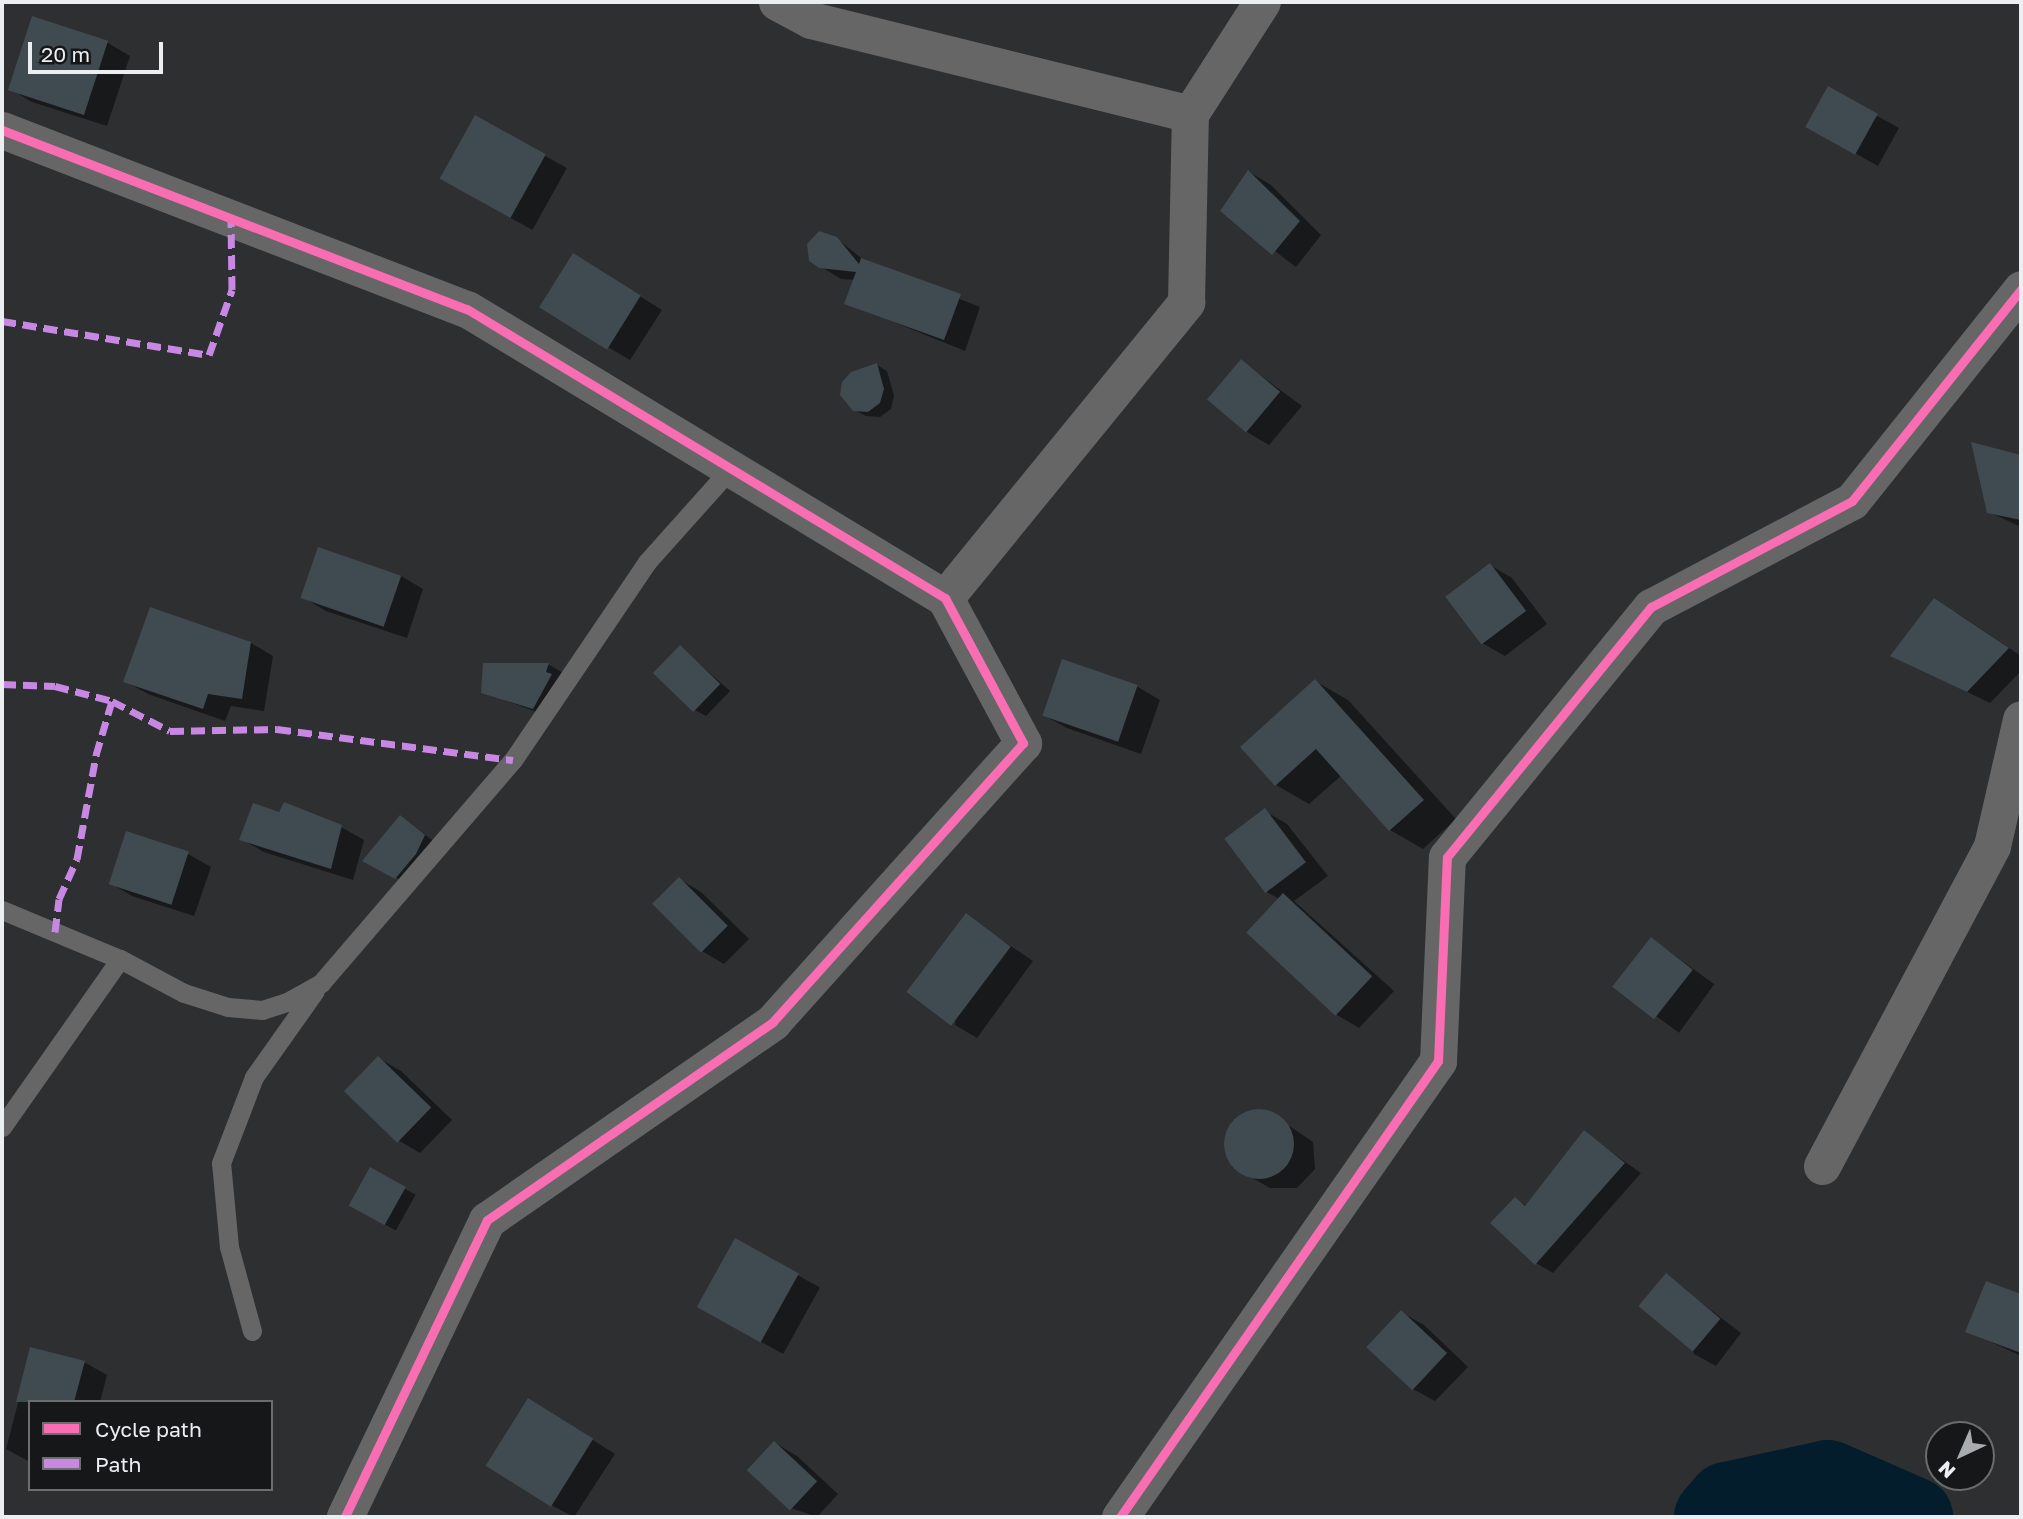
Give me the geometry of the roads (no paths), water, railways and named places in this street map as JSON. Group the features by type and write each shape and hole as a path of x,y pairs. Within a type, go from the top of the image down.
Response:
{"street":[{"path":"777,2 811,20 1190,114"},
{"path":"945,598 1186,302 1190,114 1262,2"},
{"path":"2,130 467,309 945,598 1023,743 773,1022 487,1220 345,1517"},
{"path":"1120,1517 1438,1061 1447,857 1651,607 1852,501 2021,289"},
{"path":"1822,1166 1992,846 2021,719"}],"lane":[{"path":"252,1331 227,1237 221,1163 254,1077 321,983 513,760 647,562 731,468"},
{"path":"2,909 120,959 184,993 228,1007 262,1010 287,1002 321,983"},
{"path":"2,1128 120,959"}],"waterway":[{"path":"1714,1517 1727,1502 1828,1480 1913,1517"}]}
